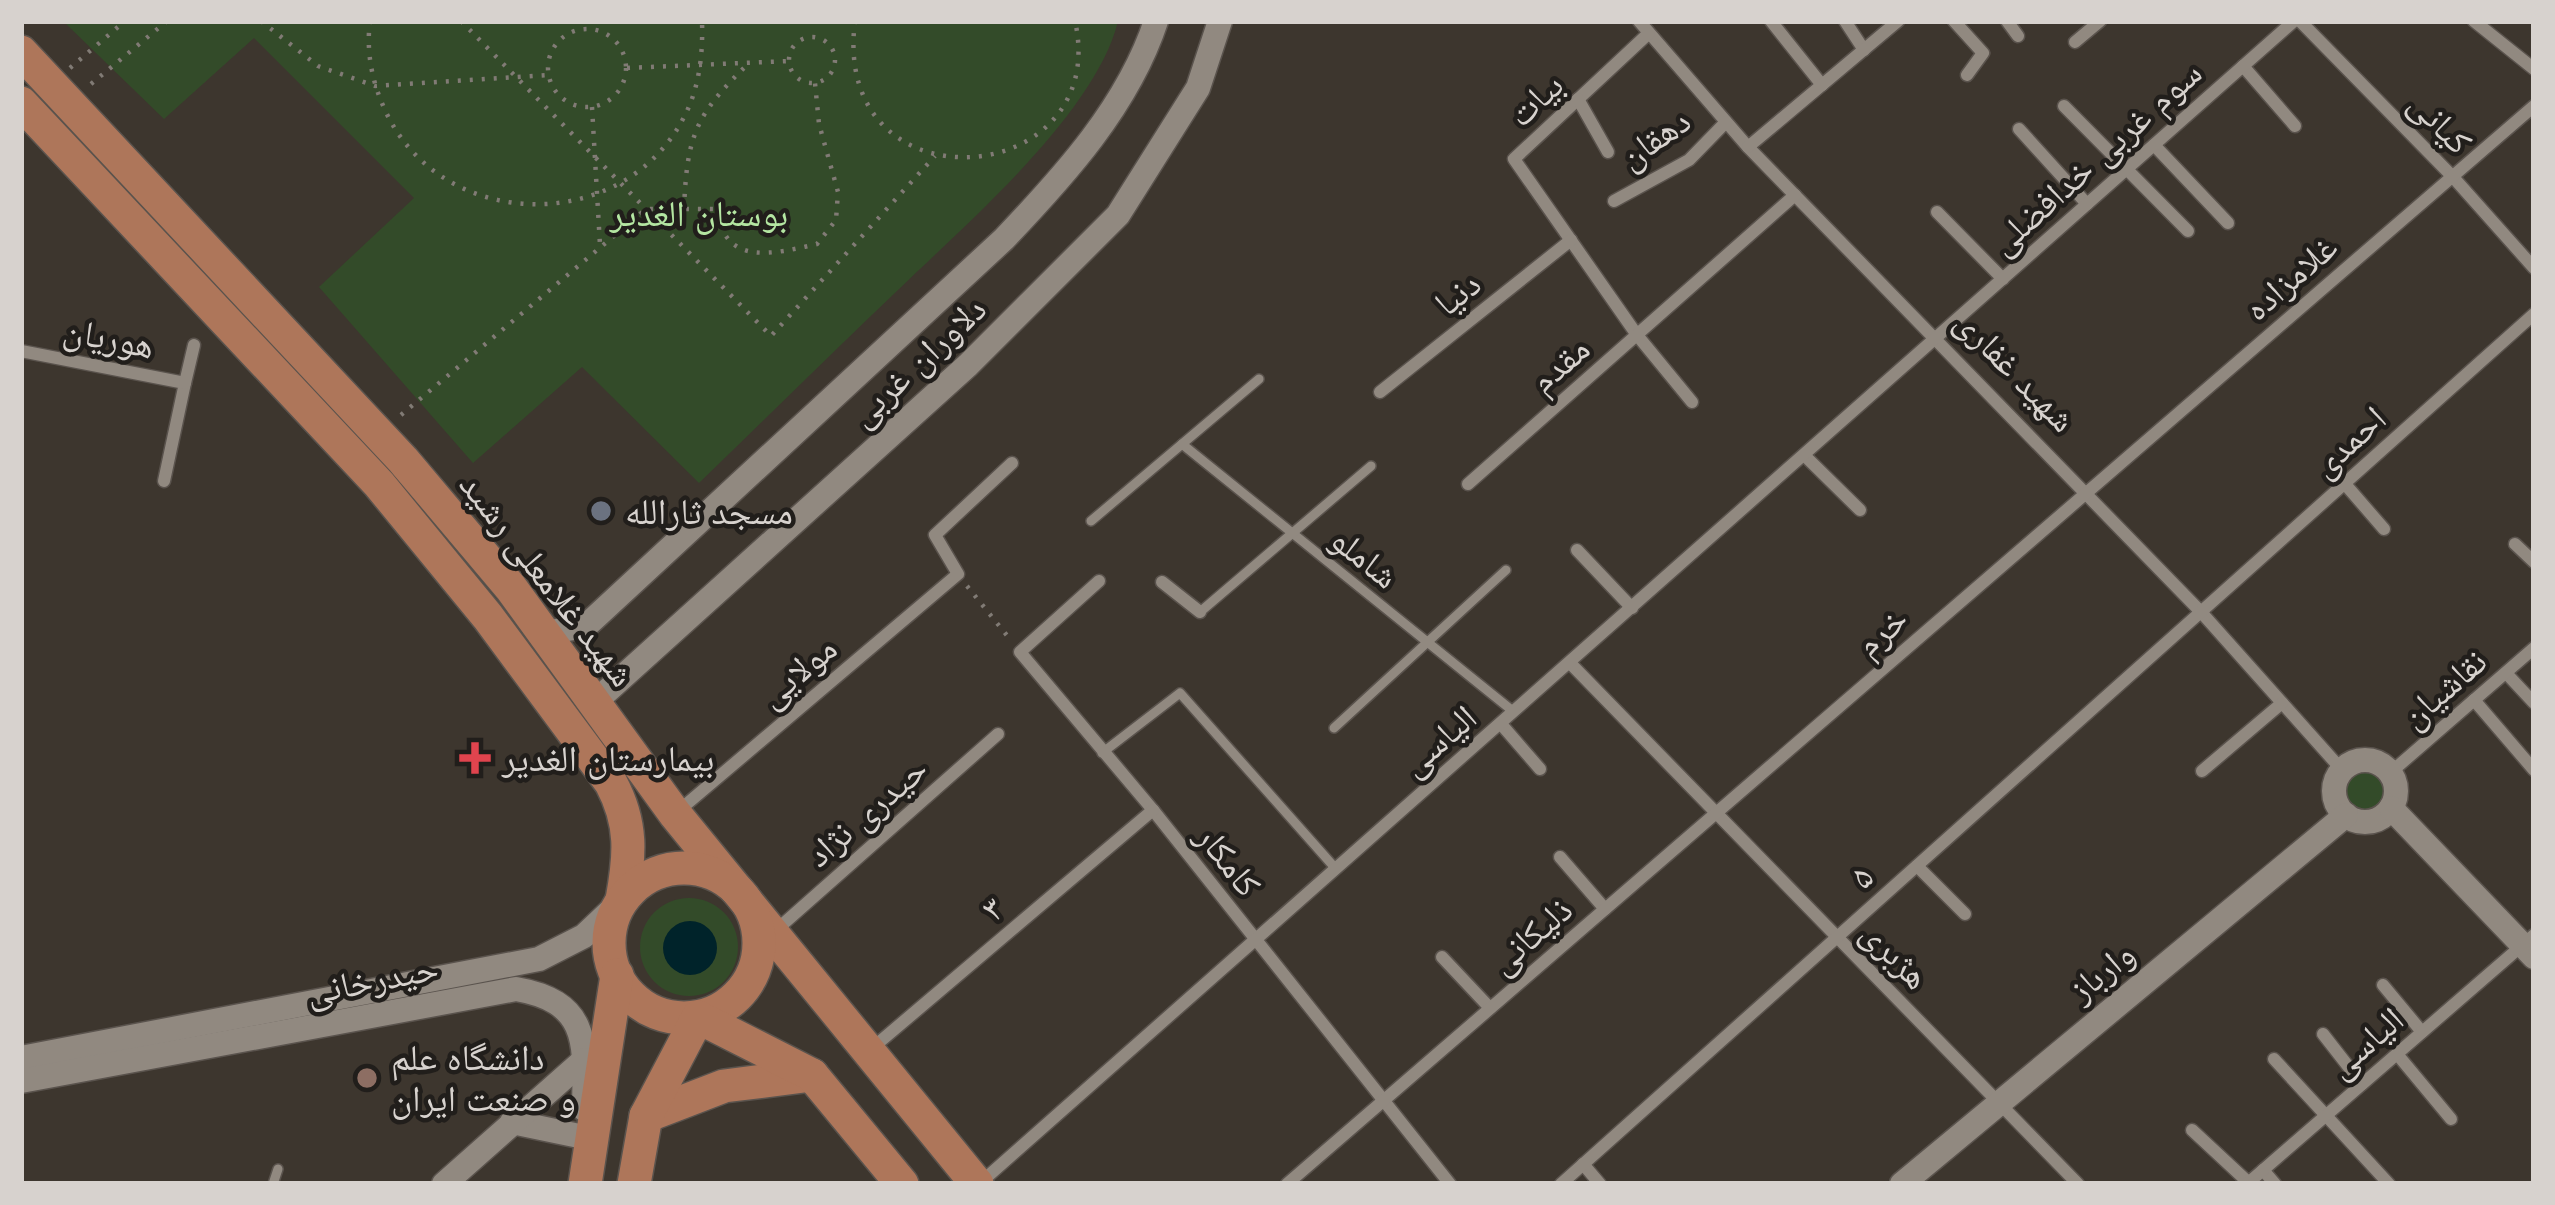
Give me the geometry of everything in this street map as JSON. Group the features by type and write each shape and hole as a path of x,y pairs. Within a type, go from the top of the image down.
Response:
{"main road":[{"name":"دلاوران غربی","path":"544,633 586,626 1004,239 1069,171 1125,85 1156,21"},
{"name":"دلاوران غربی","path":"596,701 968,365 1118,215 1198,88 1220,21"},
{"name":"شهید غلامعلی رشید","path":"21,52 379,434 544,633 675,814 978,1184"},
{"name":"شهید غلامعلی رشید","path":"21,103 379,484 502,636 624,807 630,846 622,900"},
{"path":"2367,760 2390,773 2396,790 2391,808 2375,820 2365,822 2346,815 2335,799 2342,770 2367,760"},
{"path":"2391,808 2530,946"},
{"name":"وارباز","path":"1902,1184 2346,815"},
{"path":"680,868 723,878 741,893 758,928 755,968 733,1000 698,1017 678,1018 642,1005 617,975 610,950 612,924 622,900 657,872 680,868"},
{"name":"حیدرخانی","path":"21,1058 539,959 584,936 622,900"},
{"path":"586,1178 593,1072 617,975"},
{"name":"حیدرخانی","path":"21,1081 516,989 550,995 583,1037 593,1072 584,1137 586,1178"},
{"path":"698,1017 812,1075 902,1184"},
{"path":"634,1184 651,1106 698,1017"},
{"path":"444,1184 512,1122 593,1072 631,1078 651,1106"},
{"path":"651,1106 724,1086 812,1075"},
{"path":"512,1122 584,1137"}],"street":[{"name":"شهید غفاری","path":"1639,21 1748,147 2201,612 2342,770"},
{"path":"1771,21 1822,85"},
{"path":"1845,21 1864,50"},
{"path":"1748,147 1898,21"},
{"path":"1954,21 1983,53 1967,75"},
{"path":"2007,21 2018,36"},
{"path":"2075,42 2100,21"},
{"name":"سوم غربی خدافضلی","path":"1935,338 2297,21"},
{"name":"کیانی","path":"2297,21 2453,177 2534,268"},
{"path":"2474,21 2534,69"},
{"name":"بیات","path":"1514,159 1649,33"},
{"path":"2243,66 2295,126"},
{"path":"1578,99 1608,152"},
{"path":"2064,106 2188,231"},
{"name":"غلامزاده","path":"2086,494 2534,106"},
{"name":"دهقان","path":"1614,201 1689,160 1726,122"},
{"path":"2019,129 2087,204"},
{"path":"2154,145 2228,223"},
{"name":"مقدم","path":"1468,484 1637,335 1514,159"},
{"path":"1693,402 1637,335 1795,195"},
{"path":"1937,212 2002,279"},
{"name":"دنیا","path":"1380,392 1571,241"},
{"name":"احمدی","path":"2201,612 2534,314"},
{"name":"الیاسی","path":"978,1184 1935,338"},
{"name":"هوریان","path":"164,481 194,344"},
{"name":"هوریان","path":"21,350 185,383"},
{"path":"1804,455 1860,509"},
{"path":"958,574 935,535 1012,463"},
{"path":"2345,484 2384,529"},
{"name":"خرم","path":"1716,813 2086,494"},
{"path":"2515,544 2534,562"},
{"path":"1577,550 1632,608"},
{"name":"مولایی","path":"675,814 958,574"},
{"path":"1020,652 1099,581"},
{"path":"1162,582 1200,612"},
{"name":"۵","path":"1561,1184 2201,612"},
{"name":"نقاشیان","path":"2390,773 2534,648"},
{"name":"کامکار","path":"1020,652 1153,810 1450,1184"},
{"name":"هژبری","path":"1570,664 2078,1184"},
{"path":"2506,673 2534,703"},
{"path":"2474,700 2534,770"},
{"path":"2201,771 2282,704"},
{"path":"1501,724 1540,769"},
{"name":"حیدری نژاد","path":"773,933 998,734"},
{"name":"۳","path":"870,1051 1153,810"},
{"name":"ذلیکانی","path":"1287,1184 1716,813"},
{"path":"1560,857 1605,909"},
{"path":"1917,866 1965,914"},
{"name":"الیاسی","path":"2248,1184 2422,1032 2530,946"},
{"path":"1442,957 1490,1009"},
{"path":"2383,985 2422,1032"},
{"path":"2323,1034 2362,1084"},
{"path":"2396,1054 2451,1119"},
{"path":"2274,1060 2389,1184"},
{"path":"2192,1130 2248,1184"},
{"path":"1583,1164 1600,1184"},
{"path":"2263,1171 2275,1184"}],"lane":[{"path":"1091,521 1259,379"},
{"name":"شاملو","path":"1182,444 1514,713"},
{"path":"1200,612 1371,466"},
{"path":"1334,728 1506,570"},
{"path":"1102,753 1180,693 1336,869"},
{"path":"273,1184 278,1169"}],"path":[{"path":"60,94 125,21"},
{"path":"60,94 167,21"},
{"path":"261,21 318,66 375,86 549,75"},
{"path":"370,21 375,86 394,129 424,165 464,191 508,205 555,206 621,184 660,152 687,112 701,66 702,21"},
{"path":"461,21 771,336 935,156"},
{"path":"855,21 853,58 862,92 880,121 904,142 935,156 971,160 1006,153 1037,135 1061,108 1076,74 1079,38 1075,21"},
{"path":"584,25 619,44 627,68 618,92 592,107 561,97 549,75 553,49 584,25"},
{"path":"812,37 825,41 835,59 832,72 815,82 800,80 789,61 798,42 812,37"},
{"path":"835,59 853,58"},
{"path":"627,68 789,61"},
{"path":"684,209 686,157 698,122 718,93 748,64"},
{"path":"379,434 646,208 716,209 720,232 739,250 764,252 818,244 836,220 838,192 819,124 815,82"},
{"path":"592,107 600,247"},
{"path":"958,574 1020,652"}],"green space":[{"name":"بوستان الغدیر","path":"63,21 1118,21 1084,93 1025,166 699,483 582,367 473,463 319,287 414,198 254,38 164,119"},
{"path":"2366,770 2381,777 2388,792 2381,807 2366,814 2351,807 2344,792 2351,777"},
{"path":"689,898 716,906 730,920 738,947 730,974 716,988 689,996 662,988 648,974 640,947 648,920 662,906"}],"water":[{"path":"690,921 709,929 717,948 709,967 690,975 671,967 663,948 671,929"}],"place":[{"name":"مسجد ثارالله","path":"601,511"},
{"name":"بیمارستان الغدیر","path":"475,758"},
{"name":"دانشگاه علم و صنعت ایران","path":"367,1078"}]}
